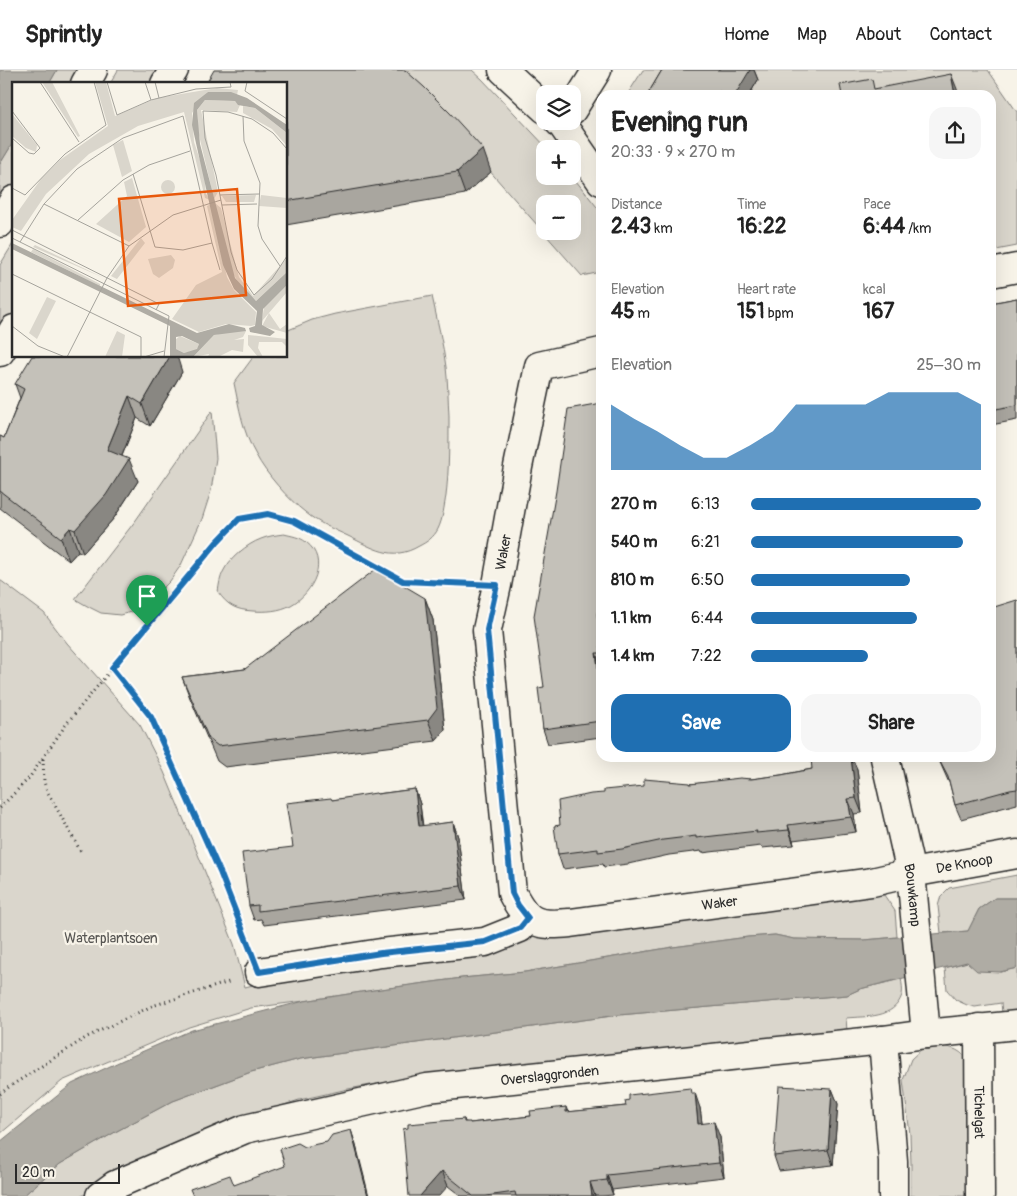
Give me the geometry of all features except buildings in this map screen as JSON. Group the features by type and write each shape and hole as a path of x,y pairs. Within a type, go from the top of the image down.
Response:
{"street":[{"path":"85,82 93,70"},
{"path":"166,82 174,70"},
{"path":"503,70 536,97"},
{"path":"581,91 597,70"},
{"path":"569,130 596,173"},
{"path":"0,222 12,203"},
{"path":"996,272 1017,268"},
{"path":"0,352 12,332"},
{"name":"Waker","path":"596,353 538,366 487,630 512,893 518,905 528,918 541,923 570,923 872,882 911,873"},
{"name":"Bouwkamp","path":"886,762 911,873 926,1034"},
{"name":"De Knoop","path":"911,873 1017,854"},
{"path":"259,972 381,953 485,942 520,928 528,918"},
{"name":"Overslaggronden","path":"100,1196 116,1185 244,1129 427,1088 1017,1025"},
{"name":"Tichelgat","path":"979,1028 980,1196"},
{"path":"883,1040 893,1161 893,1196"}],"path":[{"path":"0,808 29,778 68,723 112,668 217,542 239,519 268,514 294,521 403,581 497,585"},
{"path":"0,1094 9,1086 87,1037 152,1006 259,972 220,872 151,717 112,668"},
{"path":"43,758 44,782 47,791 81,852"}],"green space":[{"path":"57,70 86,70 78,82 50,82"},
{"path":"118,70 161,70 153,82 111,82"},
{"path":"386,70 472,70 482,79 540,140 536,140 536,185 579,185 596,206 596,273 582,276 550,240 581,240 581,195 536,195 536,224 458,135"},
{"path":"643,70 988,70 1017,112 1017,246 996,250 996,90 630,90"},
{"path":"12,144 12,192 0,212 0,164"},
{"path":"12,245 12,317 5,328 0,331 0,265"},
{"path":"432,296 447,379 449,436 446,496 438,529 425,543 409,551 391,553 374,549 320,523 298,507 265,470 252,447 242,420 234,383 253,358 288,358 288,330 312,320"},
{"path":"212,411 216,458 211,491 202,519 181,565 170,581 138,610 120,615 101,613 75,599 136,520"},
{"path":"284,534 304,540 313,549 317,558 316,576 306,593 291,605 273,611 237,608 225,601 218,592 222,574 230,562 250,544 269,536"},
{"name":"Waterplantsoen","path":"0,580 44,613 67,643 140,725 164,772 234,944 245,987 537,932 557,935 884,895 895,911 897,937 831,940 794,939 775,935 748,937 673,947 525,972 462,978 251,1008 189,1027 62,1081 0,1134"},
{"path":"1017,875 1017,898 995,898 979,909 968,931 941,933 938,906 941,896 949,888"},
{"path":"967,962 1000,972 1017,968 1017,1011 1002,1013 1001,1003 975,1007 956,1000 947,990 945,968"},
{"path":"901,979 902,995 893,1008 879,1015 846,1018 847,1031 405,1079 348,1089 299,1100 234,1122 123,1171 82,1196 23,1196 60,1164 173,1101 251,1072 300,1059 619,1015 847,995 860,989"},
{"path":"938,1045 957,1050 971,1063 974,1196 911,1196 910,1134 903,1080 911,1059 925,1046"}],"shaded area":[{"path":"0,70 57,70 50,82 12,82 12,144 0,164"},
{"path":"995,898 1017,898 1017,968 1000,972 977,971 967,962 860,989 847,995 619,1015 300,1059 251,1072 173,1101 60,1164 23,1196 0,1196 0,1142 72,1084 192,1030 304,1001 462,978 525,972 673,947 748,937 775,935 794,939 864,940 968,931 979,909"}],"route":[{"path":"268,514 294,521 403,581 497,585 487,630 498,729 512,893 528,918 520,928 485,942 381,953 259,972 220,872 151,717 112,668 147,626 217,542 239,519 268,514"}]}
